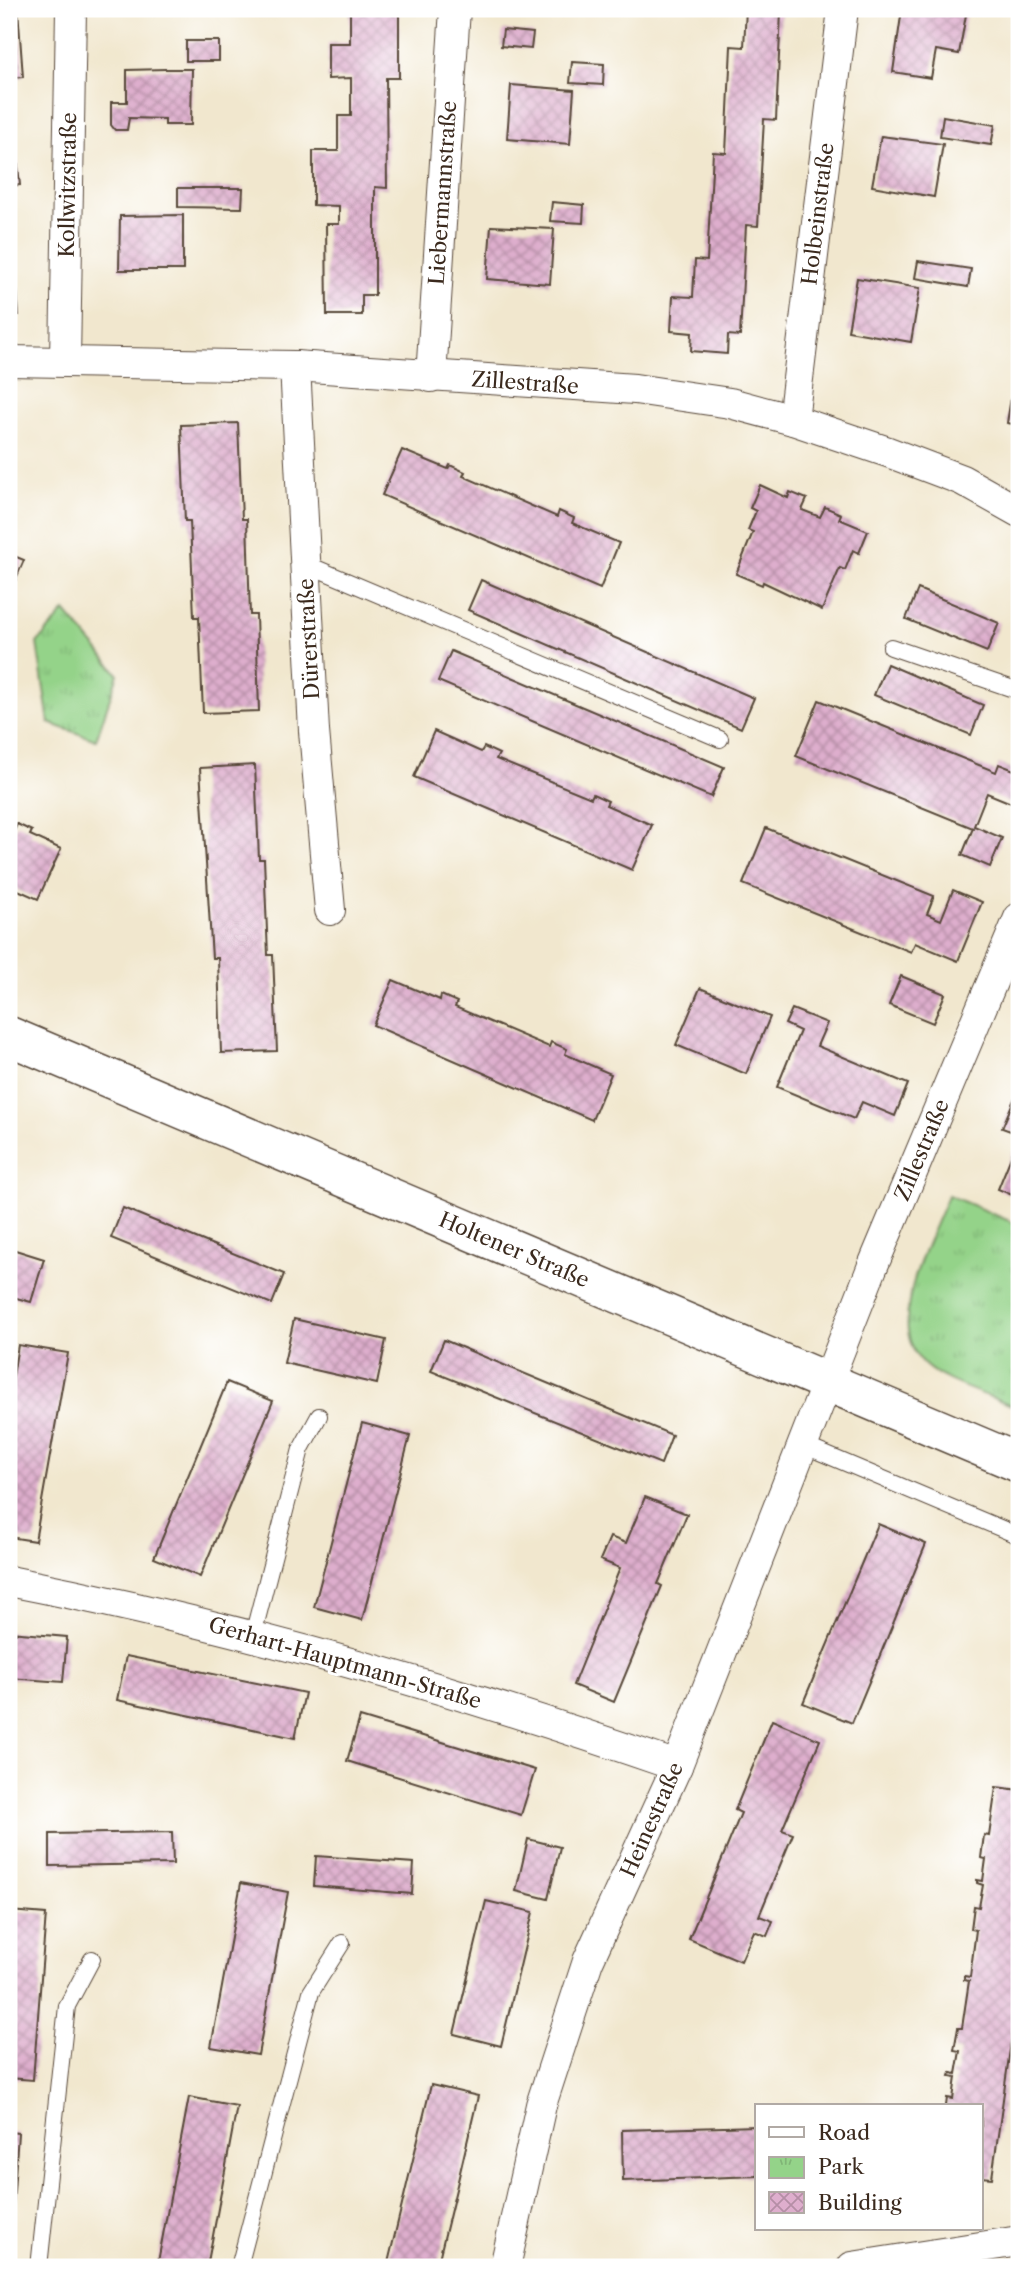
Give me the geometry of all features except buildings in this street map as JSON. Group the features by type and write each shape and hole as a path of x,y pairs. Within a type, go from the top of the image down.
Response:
{"street":[{"name":"Kollwitzstraße","path":"65,361 71,9"},
{"name":"Liebermannstraße","path":"431,377 455,9"},
{"name":"Holbeinstraße","path":"793,420 843,9"},
{"name":"Zillestraße","path":"9,362 295,366 635,389 730,403 793,420 962,480 1019,512"},
{"name":"Dürerstraße","path":"295,366 304,563 330,910"},
{"name":"Zillestraße","path":"827,1382 1019,918"},
{"name":"Holtener Straße","path":"9,1036 1019,1463"},
{"name":"Heinestraße","path":"505,2267 541,2105 588,1961 677,1766 827,1382"},
{"name":"Gerhart-Hauptmann-Straße","path":"9,1581 253,1635 547,1721 677,1766"},
{"path":"852,2267 973,2258 1019,2241"}],"lane":[{"path":"304,563 720,739"},
{"path":"891,647 1019,691"},
{"path":"253,1635 300,1449 319,1416"},
{"path":"803,1445 1019,1536"},
{"path":"239,2267 311,1992 342,1943"},
{"path":"39,2267 66,2006 92,1959"}],"green space":[{"path":"65,611 118,674 96,740 49,723 37,643"},
{"path":"948,1195 1019,1225 1019,1408 939,1375 919,1359 909,1339 907,1316 911,1291"}]}
